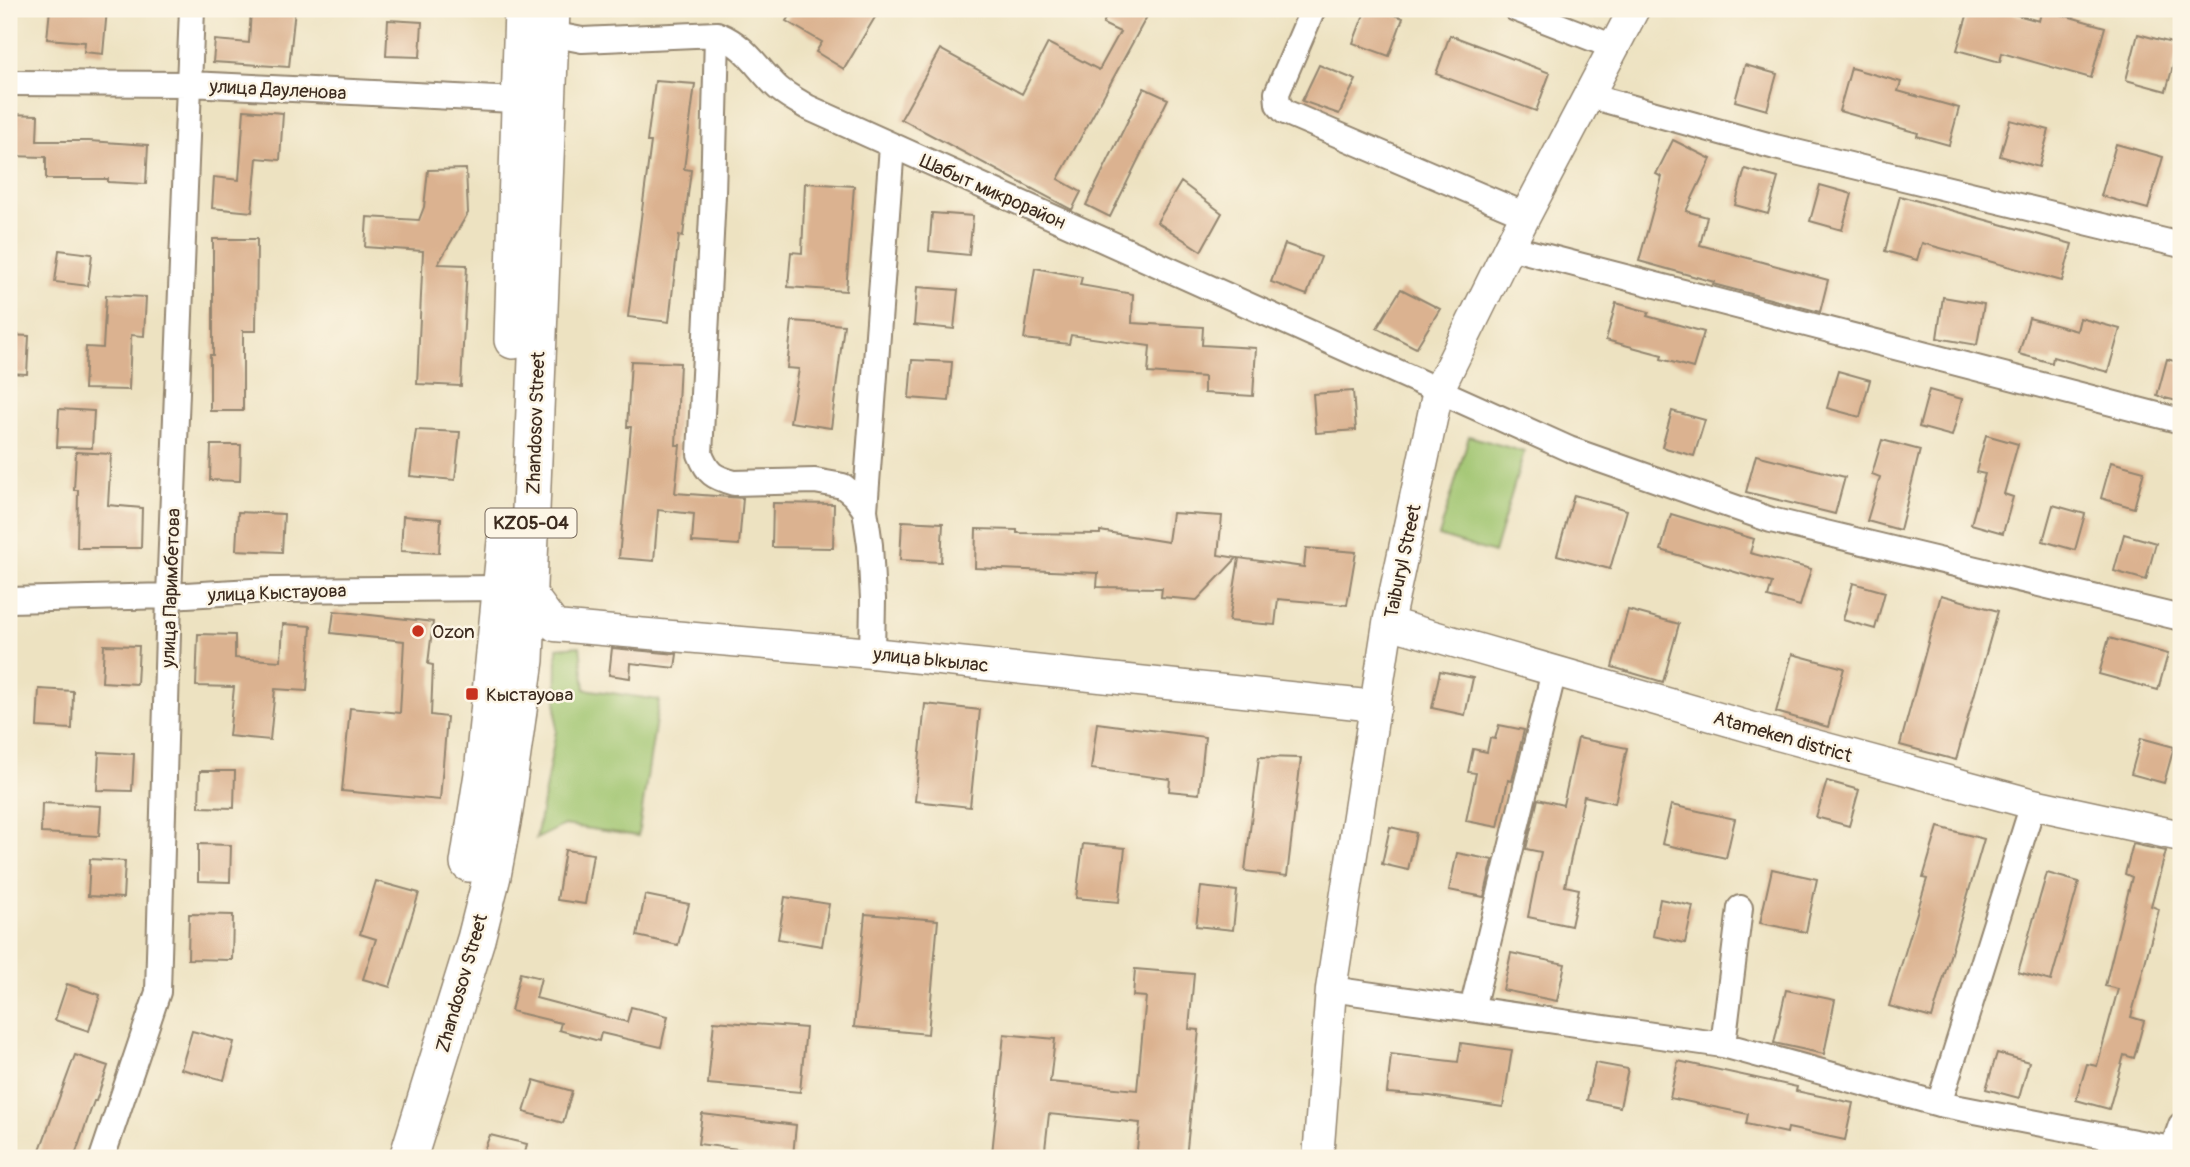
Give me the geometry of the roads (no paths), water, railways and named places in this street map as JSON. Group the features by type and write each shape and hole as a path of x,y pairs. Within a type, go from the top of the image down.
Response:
{"main road":[{"name":"Zhandosov Street","path":"386,1158 464,890 516,589 533,101 523,9"},
{"name":"Zhandosov Street","path":"533,101 551,21"},
{"name":"Zhandosov Street","path":"408,1158 492,876 525,660 516,589"}],"street":[{"name":"улица Паримбетова","path":"103,1158 158,992 169,596 192,9"},
{"path":"1313,9 1277,93 1278,104 1284,112 1527,215"},
{"path":"1516,9 1614,47"},
{"name":"Taiburyl Street","path":"1318,1158 1331,989 1388,624 1438,391 1509,247 1634,9"},
{"path":"551,21 582,40 717,34 700,454 707,470 723,480 759,484 815,481 843,486 865,510"},
{"name":"Шабыт микрорайон","path":"717,34 732,40 752,57 776,87 807,107 1569,449 1770,520 2181,618"},
{"name":"улица Дауленова","path":"9,83 190,84 533,101"},
{"path":"1590,96 1776,146 2181,246"},
{"path":"872,653 873,599 865,510 892,146"},
{"path":"1509,247 2181,421"},
{"name":"улица Кыстауова","path":"9,600 169,596 270,590 516,589"},
{"name":"улица Ыкылас","path":"516,589 555,626 872,653 1376,706"},
{"name":"Atameken district","path":"1388,624 2033,804 2181,836"},
{"path":"1472,1009 1554,671"},
{"path":"1939,1104 2033,804"},
{"path":"1723,1045 1740,908"},
{"path":"1331,989 1723,1045 1939,1104 2170,1154 2181,1125"}],"place":[{"name":"Ozon","path":"418,631"},
{"name":"Кыстауова","path":"472,694"}]}
